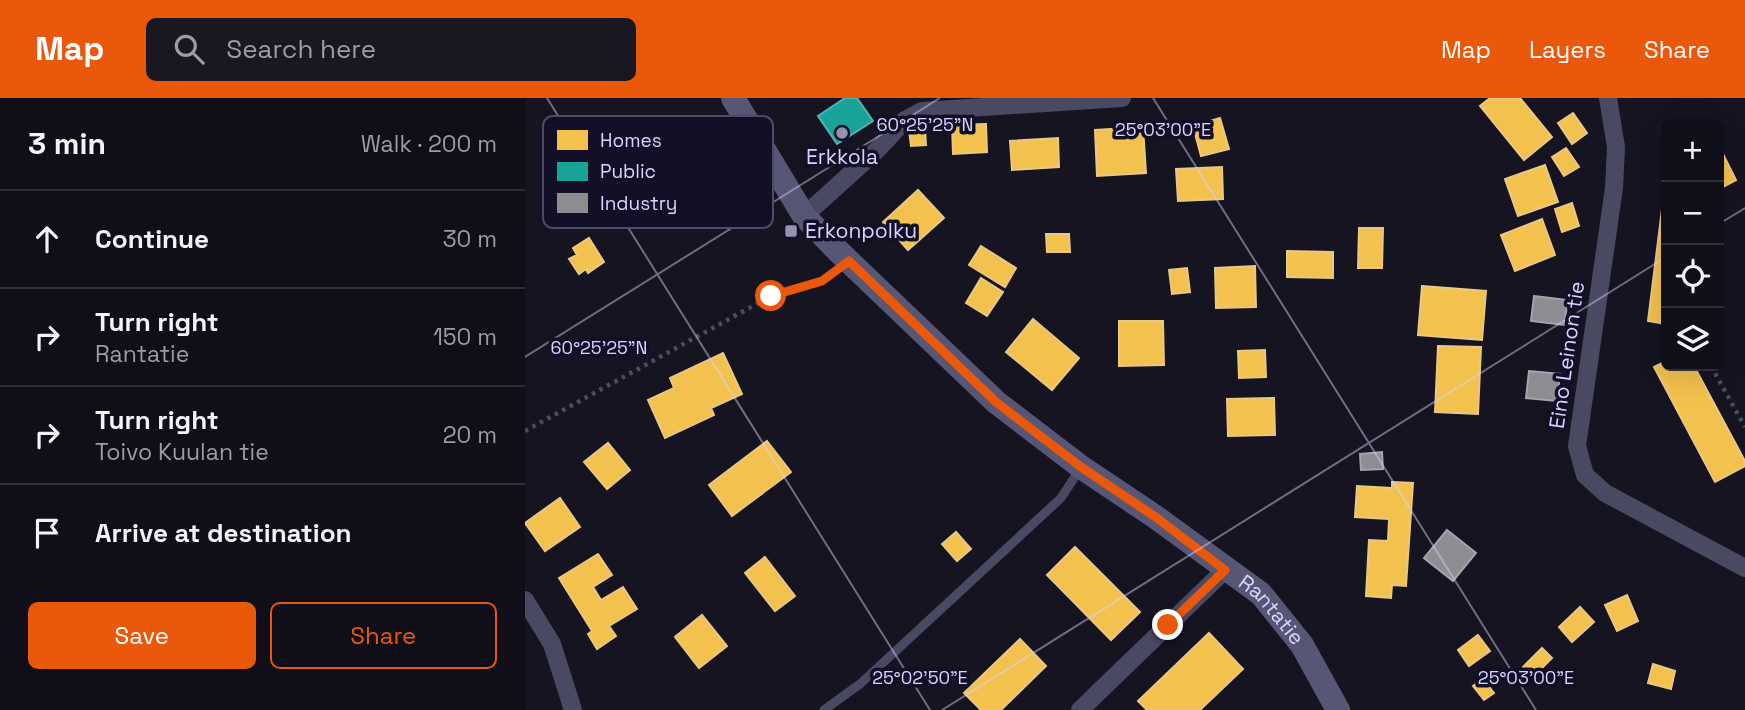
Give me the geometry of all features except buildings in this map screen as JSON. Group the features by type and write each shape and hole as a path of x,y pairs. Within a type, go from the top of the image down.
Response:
{"street":[{"name":"Rantatie","path":"733,98 744,116"},
{"path":"804,216 877,150 905,120 922,111 1122,98"},
{"name":"Eino Leinon tie","path":"1608,98 1616,147 1614,188 1577,446 1585,475 1605,493 1745,568"},
{"name":"Rantatie","path":"773,164 804,216 996,402 1081,467 1157,518 1261,594 1302,645 1338,710"},
{"path":"1080,710 1225,570"},
{"path":"525,600 552,644 573,710"}],"lane":[{"path":"824,710 860,684 1061,498 1081,467"}],"path":[{"path":"525,431 771,296 822,281 849,261"},
{"path":"1714,371 1745,427"}],"place":[{"name":"Erkkola","path":"842,133"},
{"name":"Erkonpolku","path":"791,231"}],"route":[{"path":"771,296 822,281 849,261 996,402 1081,467 1157,518 1225,570 1168,625"}]}
